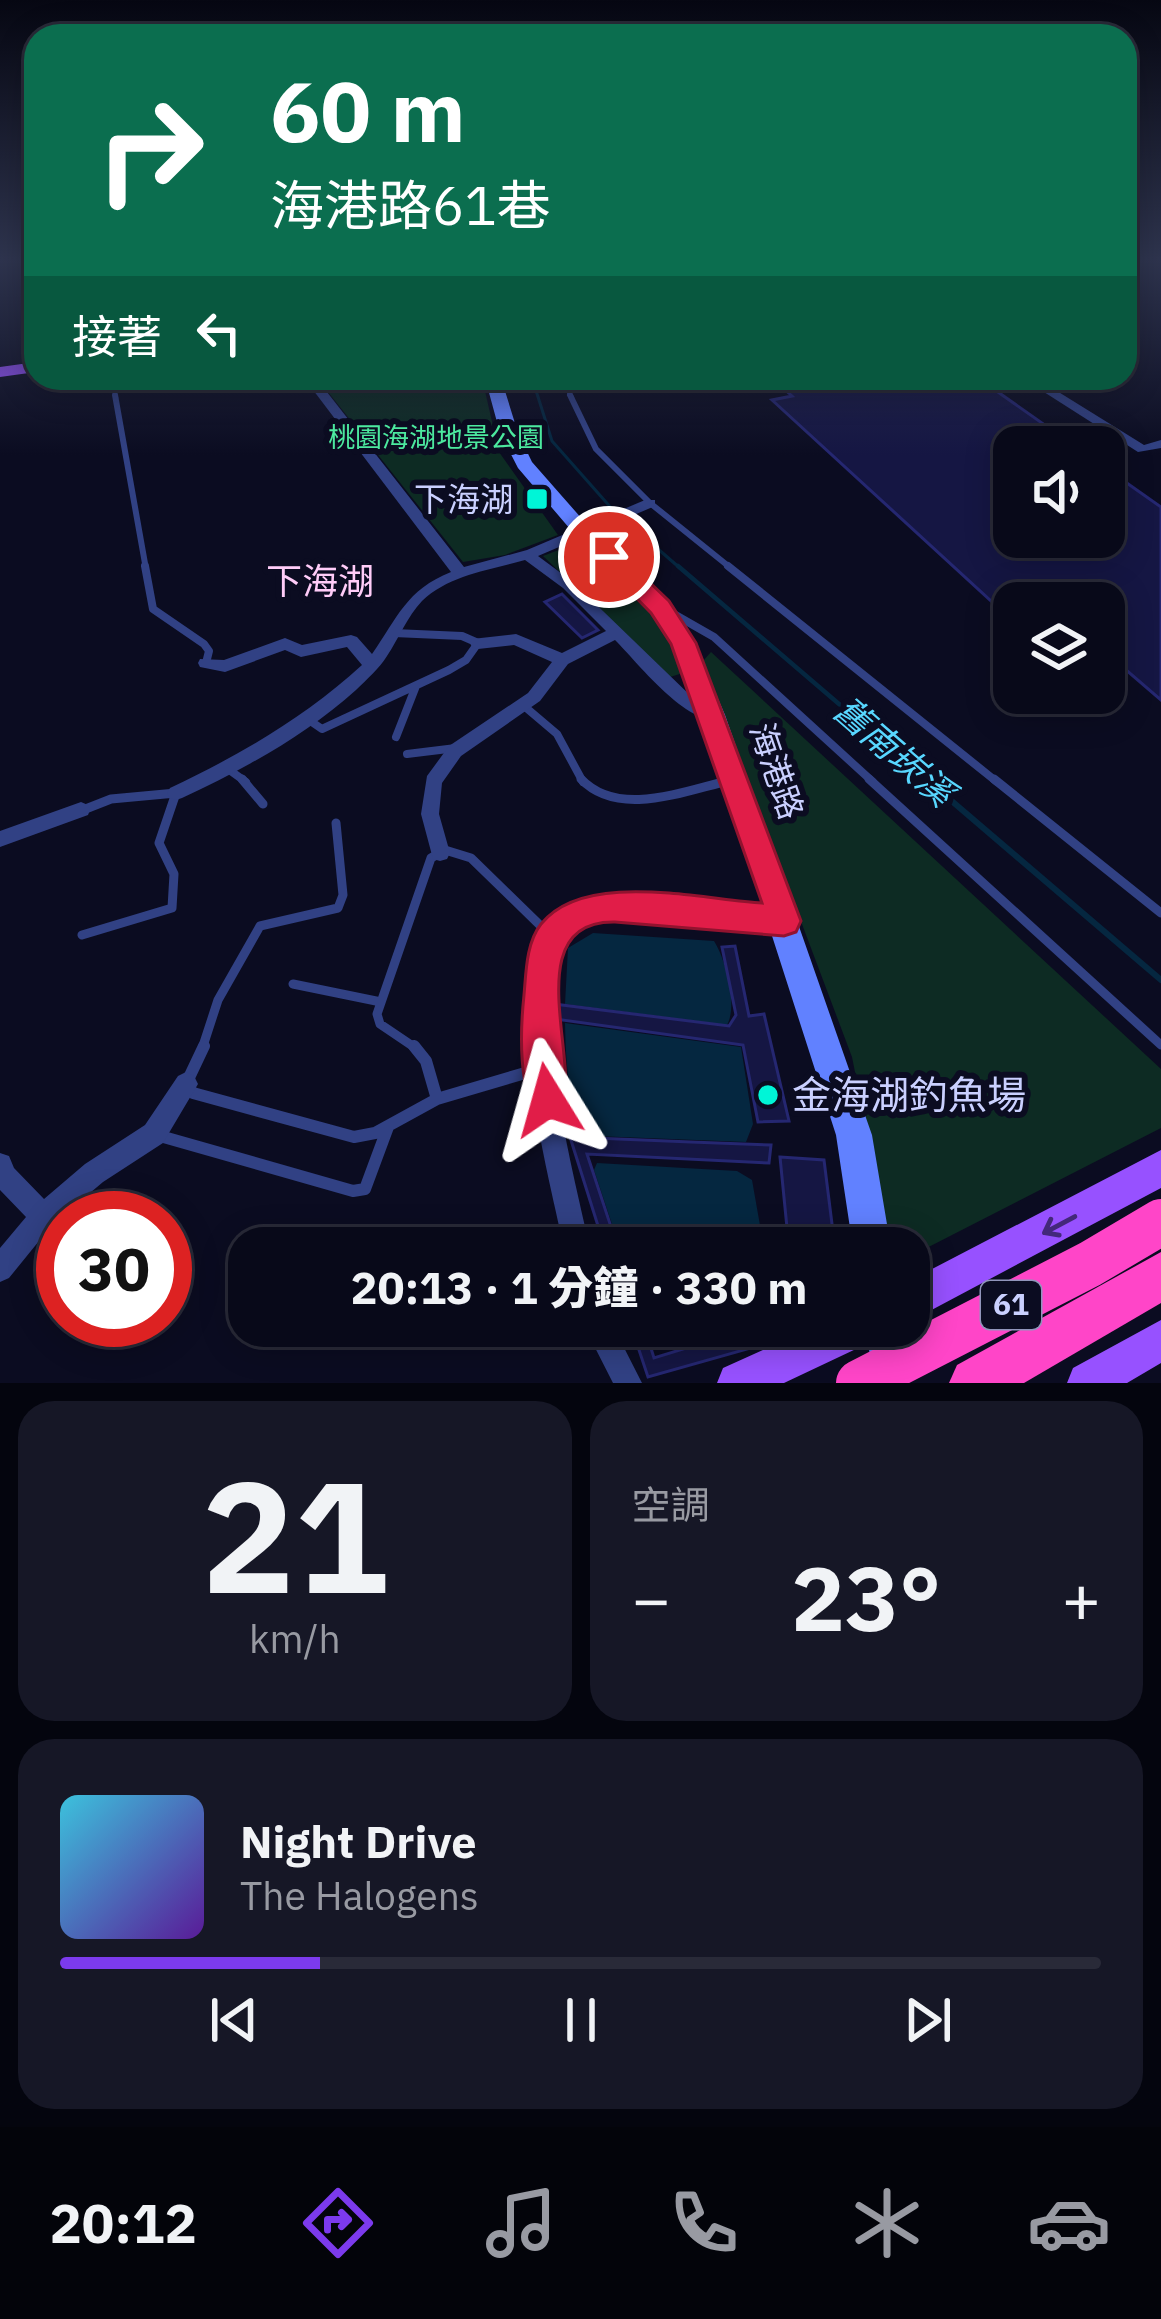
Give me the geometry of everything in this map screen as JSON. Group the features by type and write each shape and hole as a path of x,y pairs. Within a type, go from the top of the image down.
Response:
{"highway":[{"name":"61","path":"859,1383 1090,1264 1161,1222"},
{"name":"61","path":"975,1383 1161,1276"}],"main road":[{"name":"61","path":"930,1291 1161,1168"},
{"path":"1088,1383 1161,1340"},
{"path":"738,1383 816,1347"}],"street":[{"path":"319,390 461,574"},
{"name":"海港路","path":"496,390 524,464 660,607 683,643 701,709 735,779 854,1135 869,1227"},
{"path":"1048,390 1142,448 1161,444"},
{"path":"176,793 227,768 372,665 409,604 429,588 527,555 650,503"},
{"path":"527,555 568,585 614,634 701,709"},
{"path":"440,853 430,814 433,781 463,746 523,705 562,659 614,634"},
{"path":"478,643 516,639 562,659"},
{"path":"206,663 225,666 285,644 301,650 351,641 372,665"},
{"path":"0,839 82,810"},
{"path":"573,1227 541,1068 543,982 551,937 576,914 592,907 784,921"},
{"path":"73,1191 154,1134 186,1084"},
{"path":"0,1165 5,1177 36,1209"},
{"path":"0,1269 36,1225"},
{"path":"609,1347 628,1383"},
{"path":"887,1347 893,1383"}],"lane":[{"path":"114,390 153,609 176,628 200,638 208,651 206,663"},
{"path":"568,390 596,448 650,503 1161,913"},
{"path":"660,607 714,637 1161,1045"},
{"path":"305,717 322,729 466,660 478,643 462,636 394,633"},
{"path":"396,737 417,685"},
{"path":"523,705 557,734 584,784 603,793 635,802 735,779"},
{"path":"407,754 463,746"},
{"path":"227,768 253,787 263,804"},
{"path":"82,810 111,799 176,793 159,843 173,864 177,883 172,908 82,935"},
{"path":"336,823 343,895 338,908 260,926 218,1000 219,1015 186,1084 193,1093 354,1137 388,1126 437,1099 541,1068"},
{"path":"437,1099 428,1059 416,1044 380,1024 381,1002 431,858 456,851 471,858 551,937"},
{"path":"293,983 381,1002"},
{"path":"154,1134 353,1191 365,1189 388,1126"}],"green space":[{"name":"桃園海湖地景公園","path":"327,390 485,390 499,452 558,535 505,555 463,562"},
{"path":"582,541 659,614 683,673 670,677 543,556"},
{"path":"711,652 1161,1069 1161,1128 930,1246 930,1227 886,1227 852,1057 703,661"}],"water":[{"path":"593,933 714,941 729,983 727,1025 565,1004 568,948"},
{"path":"565,1023 741,1047 753,1124 746,1142 595,1136 585,1127 573,1100"},
{"path":"597,1163 737,1171 752,1180 760,1227 613,1227 594,1170"}],"building":[{"path":"785,390 995,390 1046,426 993,426 993,558 1125,558 1125,482 1161,507 1161,700 1125,669 1125,582 993,582 993,603 772,400 792,396"},
{"path":"562,594 598,630 582,638 545,602"},
{"path":"735,946 749,1016 764,1014 789,1121 758,1122 743,1045 555,1019 554,1004 729,1026 736,1015 722,947"},
{"path":"570,1137 771,1145 769,1163 587,1154 611,1227 598,1227"},
{"path":"780,1157 824,1160 832,1227 787,1227"},
{"path":"638,1347 651,1347 654,1358 690,1347 754,1347 648,1377"}],"waterway":[{"name":"舊南崁溪","path":"536,390 552,441 613,510"},
{"name":"舊南崁溪","path":"627,522 681,569"},
{"name":"舊南崁溪","path":"678,566 930,782"},
{"name":"舊南崁溪","path":"926,779 1161,980"}],"place":[{"name":"下海湖","path":"537,499"},
{"name":"金海湖釣魚場","path":"768,1095"}],"district":[{"name":"下海湖","path":"320,581"}],"route":[{"path":"548,1100 539,1028 545,959 551,937 576,914 592,907 615,907 784,921 713,715 683,643 660,607 609,557"}]}
